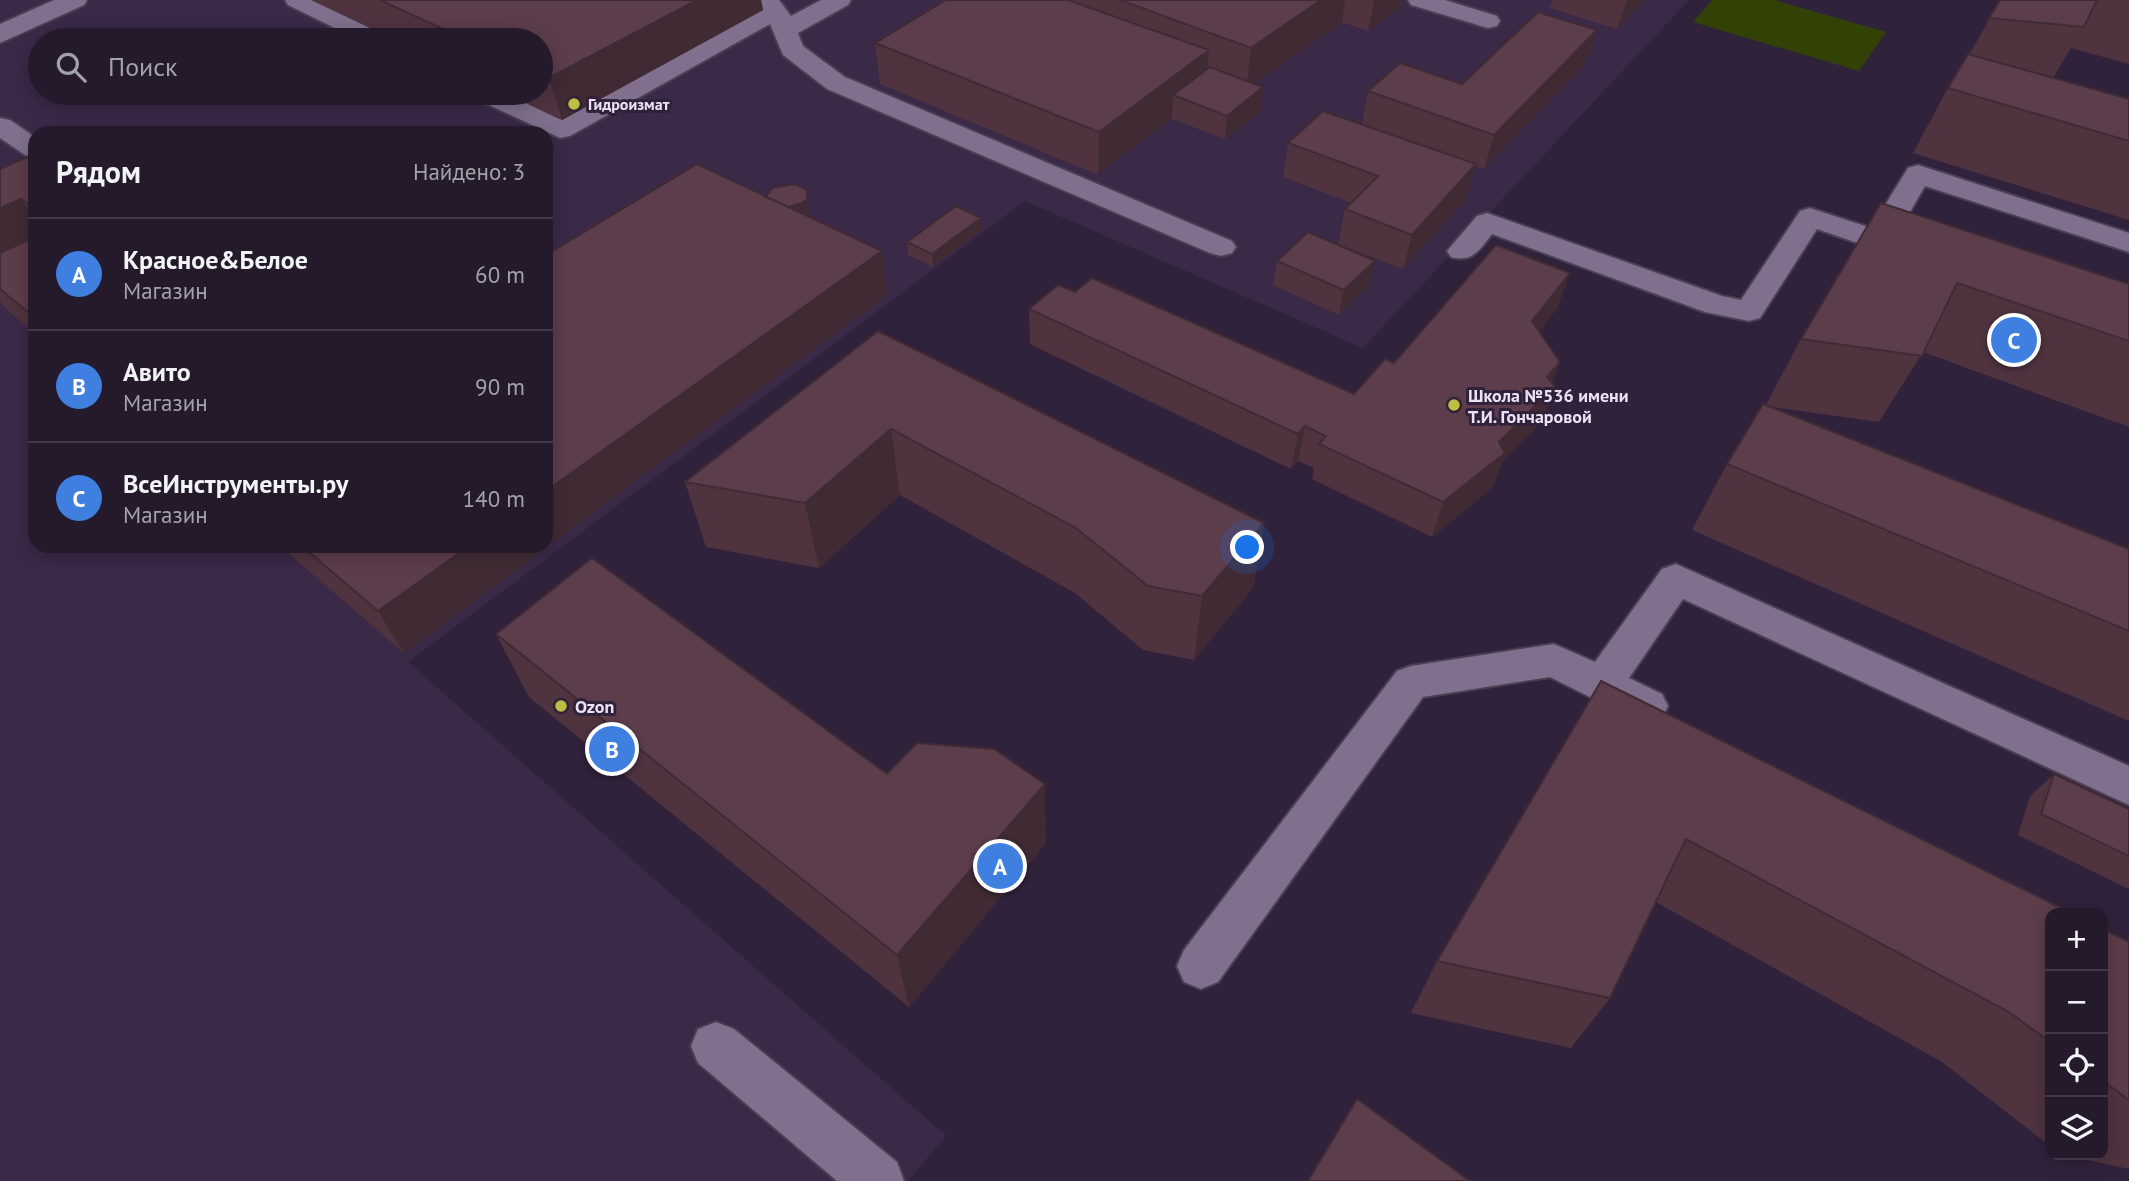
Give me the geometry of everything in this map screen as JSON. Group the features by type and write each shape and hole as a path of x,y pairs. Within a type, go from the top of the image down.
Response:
{"lane":[{"path":"0,35 12,27 75,0"},
{"path":"296,0 353,28"},
{"path":"553,127 560,130 776,14 839,0"},
{"path":"1420,0 1488,20"},
{"path":"776,14 792,50 836,83 1221,247"},
{"path":"509,105 552,126"},
{"path":"0,127 28,145"},
{"path":"1878,241 1918,174 2129,243"},
{"path":"1462,251 1487,222 1716,305 1749,311 1810,218 1944,263"},
{"path":"1602,684 1676,579 2129,786"},
{"path":"1201,965 1411,682 1554,660 1676,721"},
{"path":"716,1046 878,1181"}],"shaded area":[{"path":"0,0 1689,0 1363,348 1025,201 408,662 946,1136 908,1181 0,1181"}],"green space":[{"path":"1712,0 1774,0 1886,32 1859,71 1693,22"}],"building":[{"path":"380,0 697,0 553,76 553,28 441,28"},
{"path":"946,0 1068,0 1209,50 1099,132 875,43"},
{"path":"1120,0 1321,0 1251,48"},
{"path":"2000,0 2097,0 2084,27 1989,18"},
{"path":"1538,12 1597,30 1494,135 1368,91 1400,63 1462,84"},
{"path":"1968,54 2129,99 2129,141 1948,88"},
{"path":"1210,67 1263,87 1227,116 1173,95"},
{"path":"1323,111 1476,164 1412,235 1345,209 1378,176 1288,143"},
{"path":"28,157 28,204 21,199 0,208 0,169"},
{"path":"697,164 882,251 553,486 553,251"},
{"path":"795,184 807,190 807,199 802,203 788,207 766,197 772,188"},
{"path":"1881,203 2129,284 2129,341 1957,283 1922,356 1801,339"},
{"path":"956,206 981,218 932,254 907,242"},
{"path":"1308,232 1375,261 1344,290 1277,261"},
{"path":"28,240 28,312 0,289 0,253"},
{"name":"Школа №536 имени Т.И. Гончаровой","path":"1496,245 1570,273 1532,321 1560,362 1547,377 1555,386 1499,442 1505,453 1443,502 1319,444 1326,436 1305,426 1298,434 1029,309 1058,285 1075,292 1092,278 1354,394 1385,359 1394,363"},
{"path":"878,331 1264,523 1202,596 1148,586 1076,528 891,429 805,503 685,482"},
{"path":"1763,404 2129,549 2129,631 1727,464"},
{"path":"310,553 459,553 378,611"},
{"path":"592,558 887,774 917,743 994,749 1045,784 897,955 496,634"},
{"path":"1601,681 2061,908 2045,908 2045,1038 2009,1012 1686,839 1610,998 1437,961"},
{"path":"2054,774 2129,809 2129,856 2041,814"},
{"path":"2108,932 2129,942 2129,1100 2108,1085"},
{"path":"1357,1099 1470,1181 1308,1181"}],"place":[{"name":"Гидроизмат","path":"574,104"},
{"name":"ВсеИнструменты.ру","path":"2014,340"},
{"name":"Школа №536 имени Т.И. Гончаровой","path":"1454,405"},
{"name":"Ozon","path":"561,706"},
{"name":"Авито","path":"612,749"},
{"name":"Красное&Белое","path":"1000,866"}]}
